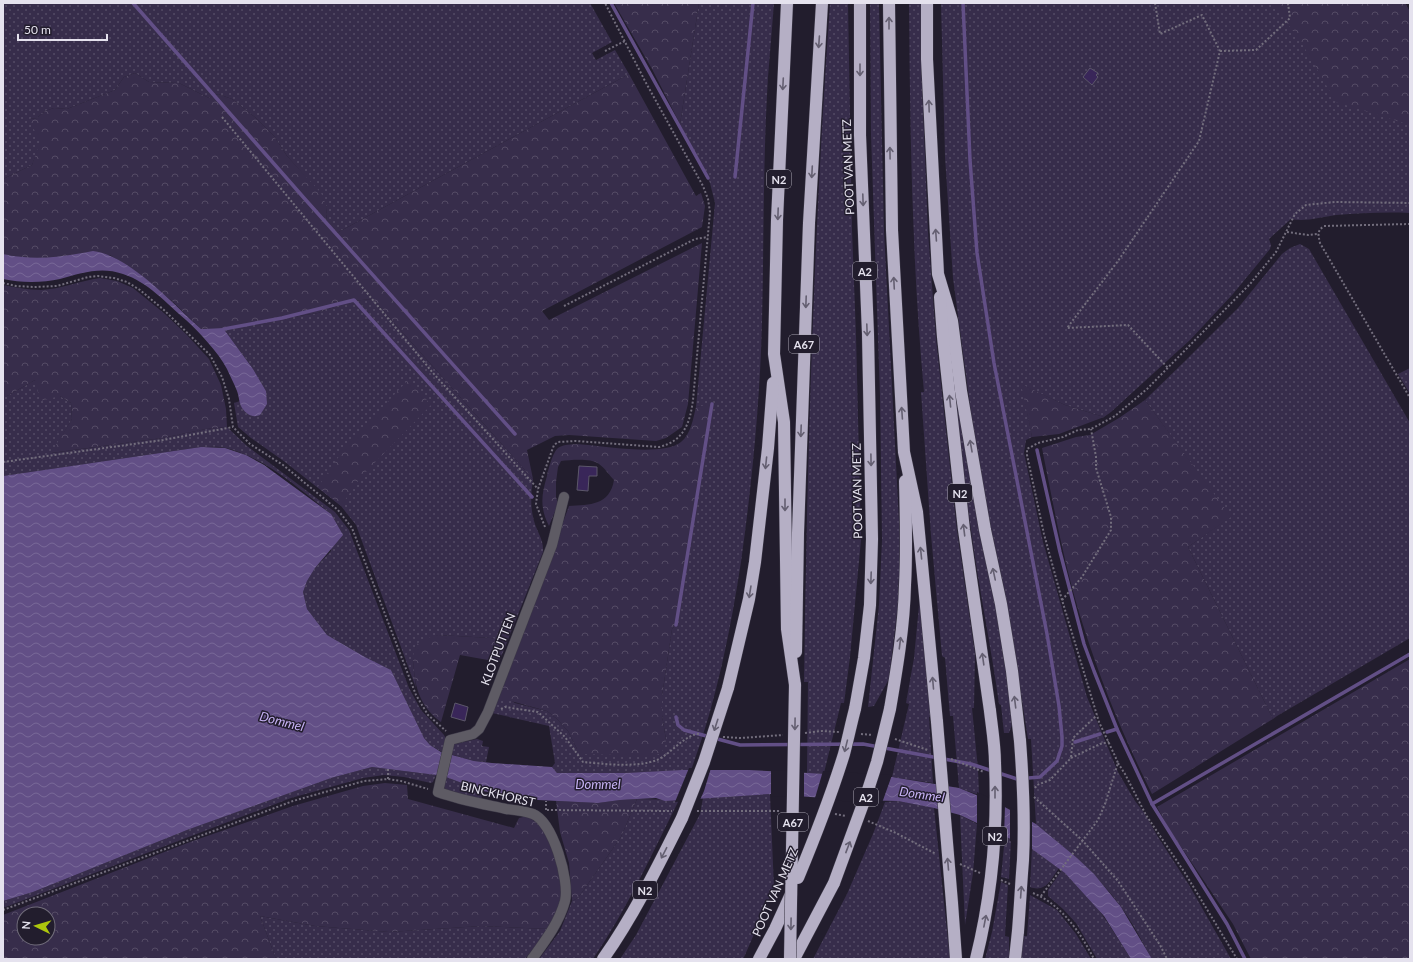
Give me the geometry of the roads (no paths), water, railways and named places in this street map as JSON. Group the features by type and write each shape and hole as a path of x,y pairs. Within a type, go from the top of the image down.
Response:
{"highway":[{"name":"N2","path":"603,959 624,928 637,905 682,818 704,762 728,688 749,599 755,562 772,407 777,220 787,3"},
{"name":"A67","path":"790,959 798,533 809,223 822,3"},
{"name":"POOT VAN METZ","path":"758,959 784,911 823,816 834,784 855,708 864,658 870,605 872,539 868,342 860,135 860,3"},
{"name":"A2","path":"794,959 834,883 877,762 890,709 897,669 903,616 905,586 904,452 892,230 889,3"},
{"name":"N2","path":"927,3 929,106 943,337 964,530 990,711 995,762 995,836 990,895 976,959"},
{"path":"938,274 952,321 964,405 985,530 1001,604 1012,670 1020,740 1023,859 1015,959"},
{"name":"N2","path":"774,354 784,422 786,629 795,685"},
{"path":"904,452 917,512 956,959"}],"street":[{"name":"KLOTPUTTEN","path":"439,788 449,744 473,734 480,729 488,712 552,545 564,497"},
{"name":"BINCKHORST","path":"439,788 478,803 532,814 541,819 553,837 562,865 565,899 553,928 532,959"}],"water":[{"path":"93,251 107,255 136,271 201,329 223,328 253,369 266,391 267,404 260,415 250,415 242,408 237,391 227,369 214,349 186,320 141,282 123,274 99,270 39,282 24,282 3,279 3,254 37,258"},
{"name":"Dommel","path":"201,447 225,448 246,455 264,465 331,514 343,535 315,568 307,581 303,592 307,609 327,635 391,670 424,738 430,745 441,752 474,761 552,767 557,773 749,770 892,777 959,788 1001,805 1036,824 1077,858 1094,874 1121,907 1152,959 1131,959 1104,916 1065,873 1032,849 960,815 934,808 898,801 851,800 770,794 665,801 656,798 598,803 538,800 483,791 446,777 436,775 372,767 331,778 187,830 33,892 3,901 3,476"}],"waterway":[{"path":"133,3 304,198 515,434"},
{"path":"611,3 708,178"},
{"path":"735,177 753,3"},
{"path":"676,717 678,725 684,730 740,745 863,744 971,764 1017,779 1040,777 1057,761 1062,746 1059,706 1047,634 994,363 977,253 970,160 963,3"},
{"path":"224,329 282,318 354,300 532,497"},
{"path":"676,625 712,404"},
{"path":"1037,450 1060,552 1084,644 1117,729 1152,804 1227,924 1245,959"},
{"path":"1152,804 1410,654"},
{"path":"1107,732 1117,729"},
{"path":"1075,742 1100,734"}]}
